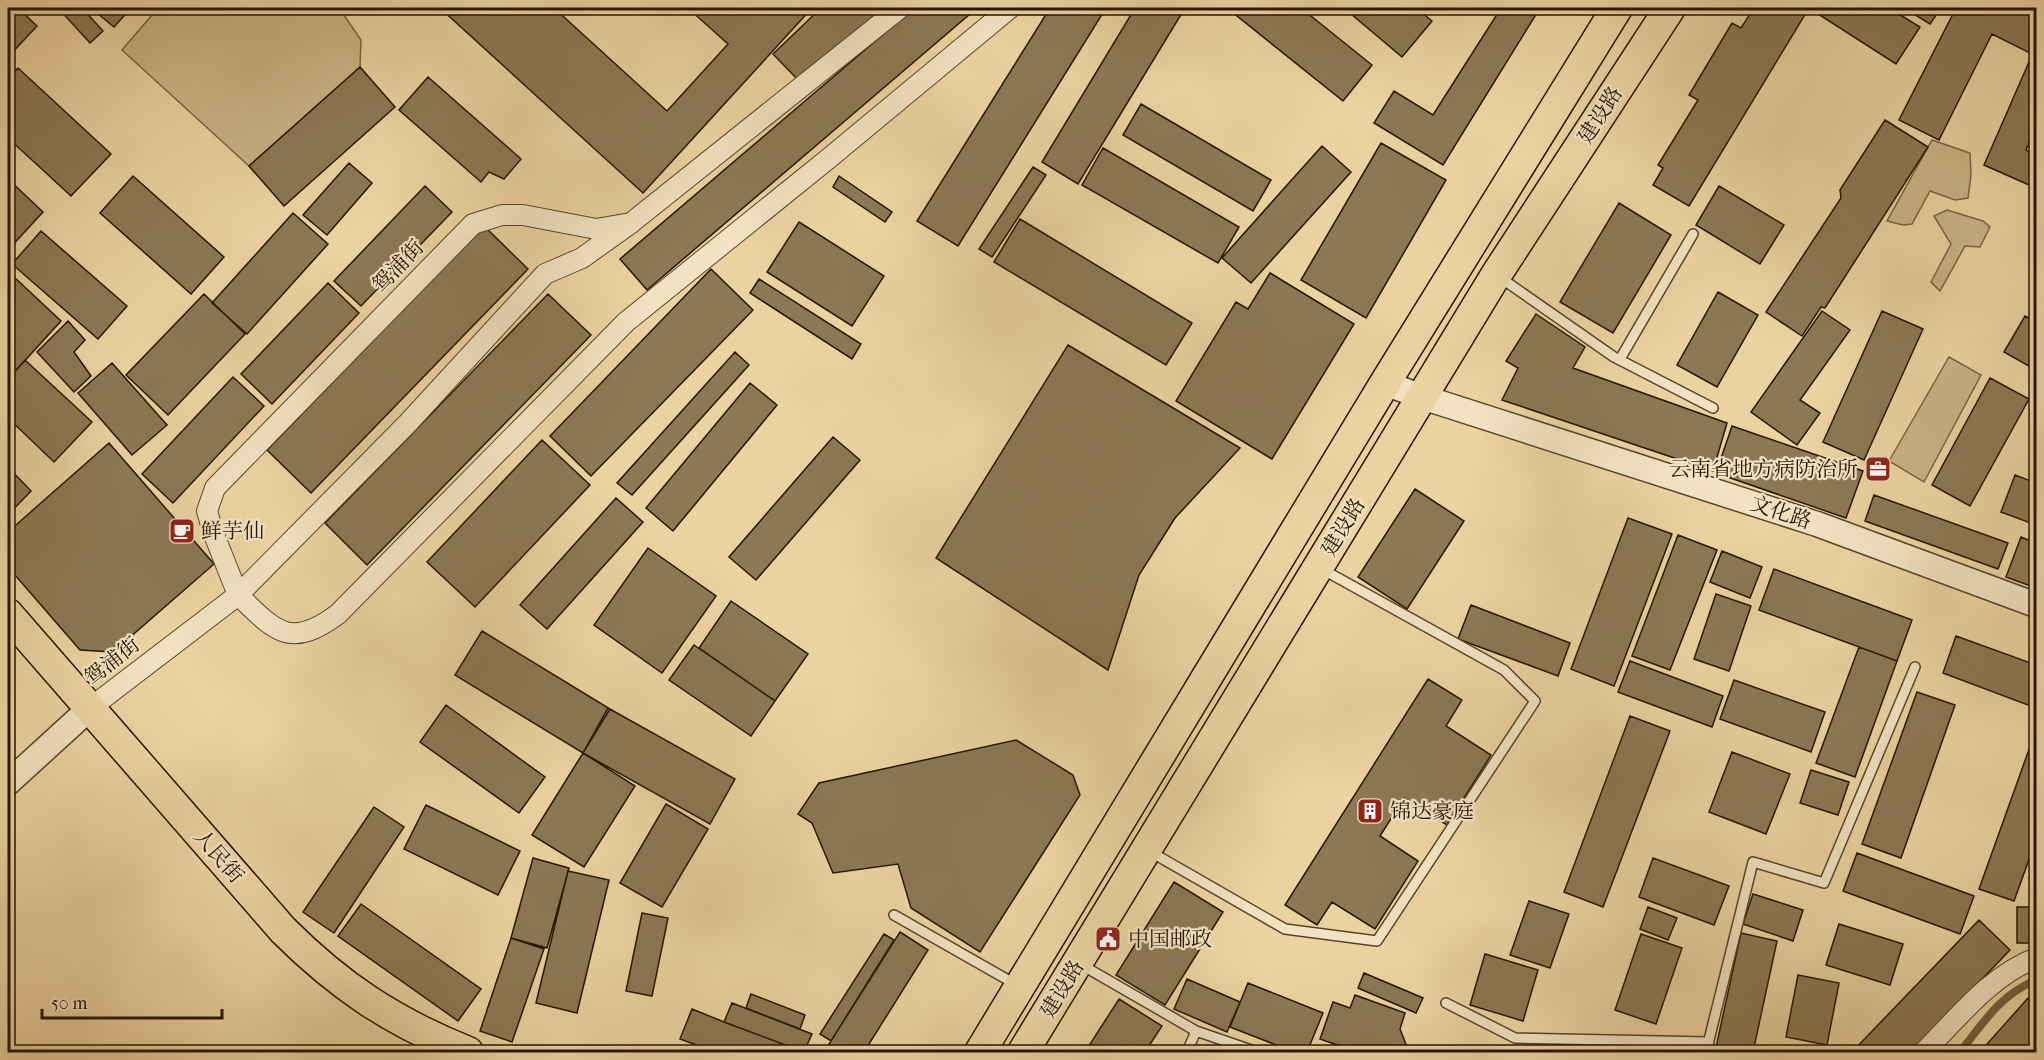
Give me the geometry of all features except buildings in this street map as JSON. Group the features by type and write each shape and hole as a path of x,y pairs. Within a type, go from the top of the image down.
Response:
{"main road":[{"name":"建设路","path":"980,1053 1385,383 1617,8"},
{"name":"建设路","path":"1023,1053 1496,275 1670,8"},
{"name":"人民街","path":"8,614 283,930 307,954 361,998 417,1030 468,1053"},
{"path":"417,1030 446,1053"}],"street":[{"name":"鸳浦街","path":"89,709 238,595 207,511 215,488 473,224 502,214 523,215 596,229 631,223 900,8"},
{"path":"631,223 582,258 545,274 408,423 238,595 273,628 284,632 302,633 320,628 338,614 626,322 1010,8"},
{"name":"文化路","path":"1385,383 1422,397 1817,524 2037,605"},
{"path":"8,783 89,709"},
{"path":"1924,1053 1987,989 2014,969 2037,958"}],"lane":[{"path":"1620,359 1693,234"},
{"path":"1496,275 1620,359 1713,408"},
{"path":"1147,850 1285,929 1377,941 1535,701 1504,670 1318,567"},
{"path":"1707,1053 1753,862 1824,884 1916,667"},
{"path":"894,915 1020,987"},
{"path":"1078,963 1196,1031 1257,1053"},
{"path":"1446,1003 1515,1038 1709,1042"},
{"path":"1187,1053 1196,1031"}],"shaded area":[{"path":"158,8 339,8 361,40 360,67 249,166 122,50"},
{"path":"1932,140 1970,153 1971,175 1968,198 1955,200 1930,191 1912,224 1903,225 1887,221"},
{"path":"1947,210 1983,221 1990,227 1980,247 1965,246 1940,291 1931,282 1951,244 1934,216"},
{"path":"1949,357 1981,375 1924,482 1889,461"}],"waterway":[{"path":"1960,1052 2002,1001 2036,980"}],"place":[{"name":"云南省地方病防治所","path":"1878,469"},
{"name":"鲜芋仙","path":"182,531"},
{"name":"锦达豪庭","path":"1370,811"},
{"name":"中国邮政","path":"1108,939"}]}
